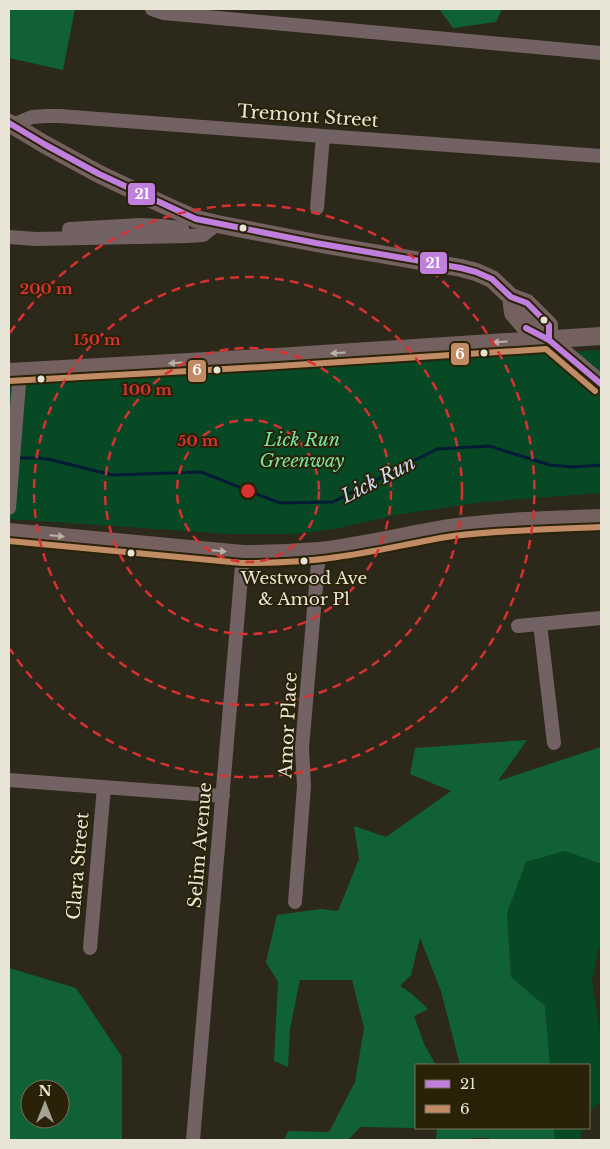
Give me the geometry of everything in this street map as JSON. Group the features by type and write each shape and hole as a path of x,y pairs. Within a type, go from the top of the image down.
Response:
{"main road":[{"path":"11,124 117,183 196,219 316,244 461,268 492,279 510,297 528,303 549,326 549,340 601,384"},
{"path":"14,372 601,336"},
{"path":"9,532 243,554 265,554 319,551 474,525 601,518"}],"street":[{"path":"158,11 601,53"},
{"name":"Tremont Street","path":"11,124 32,117 60,116 601,156"},
{"path":"317,208 324,136"},
{"path":"9,236 36,238 187,236 203,235 218,224"},
{"path":"9,508 14,448 14,372"},
{"name":"Amor Place","path":"296,902 304,786 302,748 319,551"},
{"name":"Selim Avenue","path":"193,1140 243,554"},
{"path":"518,626 601,618"},
{"path":"540,624 554,743"},
{"path":"9,780 223,796"},
{"name":"Clara Street","path":"90,948 104,787"}],"green space":[{"path":"9,9 75,9 63,70 9,58"},
{"path":"439,9 502,9 496,22 453,28"},
{"name":"Lick Run Greenway","path":"601,350 601,493 482,502 396,515 335,529 293,534 229,534 9,519 9,384"},
{"path":"527,740 498,781 601,747 601,864 565,851 526,862 507,913 511,977 545,1006 550,1064 460,1064 441,991 420,938 411,975 400,986 411,993 428,1009 414,1016 425,1046 435,1064 415,1064 415,1128 360,1127 348,1140 284,1140 288,1131 329,1132 355,1082 364,1028 352,980 300,980 290,1029 288,1067 274,1061 278,982 266,962 277,915 321,909 338,911 359,859 354,826 386,837 451,791 410,774 415,748"},
{"path":"565,851 601,864 601,946 599,947 592,981 601,1037 601,1101 590,1111 590,1064 550,1064 545,1006 511,977 507,913 526,862"},
{"path":"9,968 76,988 122,1057 122,1140 9,1140"},
{"path":"437,1129 554,1129 555,1140 490,1140 489,1138 472,1138 472,1140 436,1140"},
{"path":"554,1129 583,1129 581,1140 555,1140"}],"waterway":[{"name":"Lick Run","path":"17,458 52,460 112,475 201,472 280,503 333,502 437,449 489,446 550,465 573,467 601,465"}],"transit line":[{"name":"21","path":"9,123 99,174 196,219 476,272 492,279 511,297 527,303 549,325 549,340"},
{"name":"21","path":"526,328 549,340 601,384"},
{"name":"6","path":"9,381 546,349 595,391"},
{"name":"6","path":"9,541 242,563 266,563 325,559 438,538 471,534 601,527"}],"place":[{"name":"Westwood Ave & Amor Pl","path":"304,561"}]}
